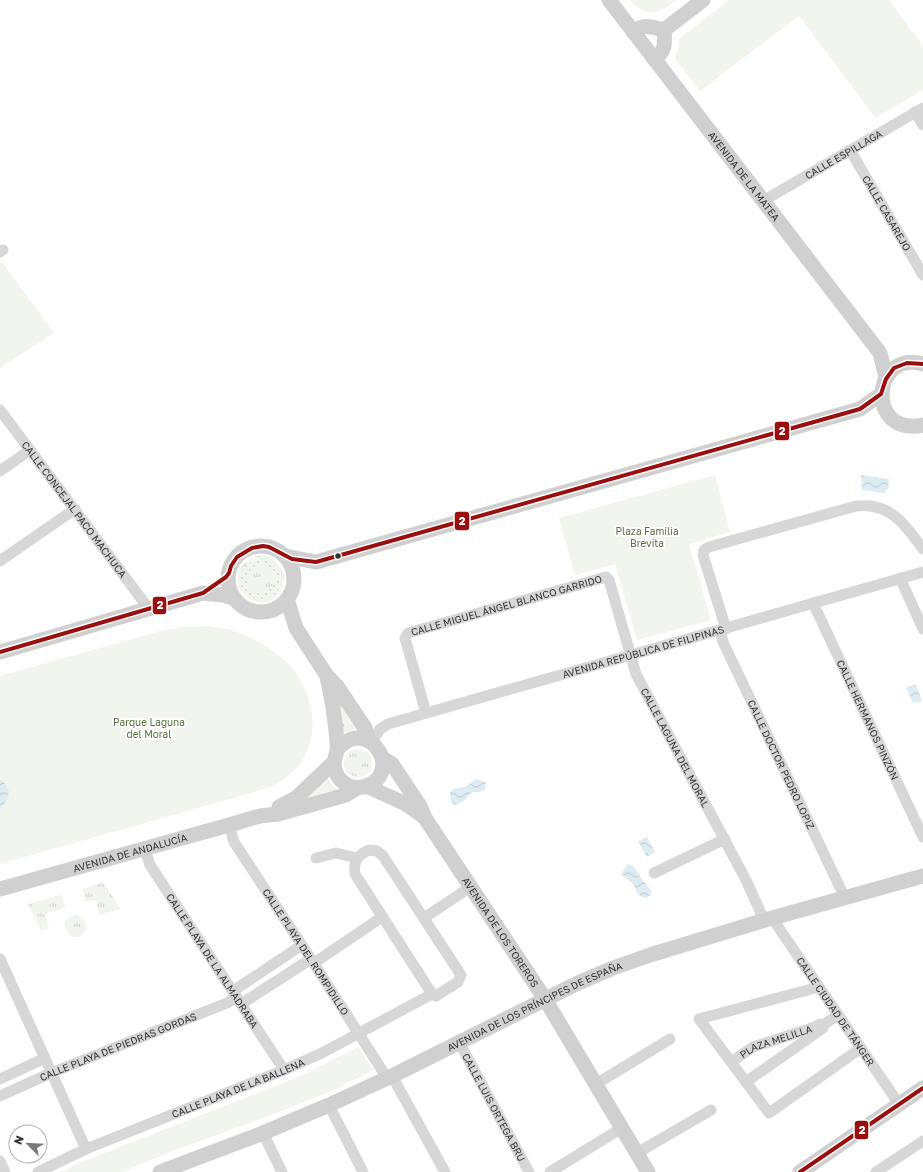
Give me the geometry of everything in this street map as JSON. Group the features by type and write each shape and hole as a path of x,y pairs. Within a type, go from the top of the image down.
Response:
{"street":[{"name":"AVENIDA DE LA MATEA","path":"609,0 880,352 901,364"},
{"path":"664,30 703,0"},
{"path":"633,32 639,27 648,26 664,30"},
{"path":"654,59 660,55 665,46 664,30"},
{"path":"919,110 923,125"},
{"name":"CALLE ESPILLAGA","path":"763,201 919,110"},
{"name":"CALLE CASAREJO","path":"850,150 923,276"},
{"name":"AVENIDA DE LA MATEA","path":"880,352 886,376"},
{"path":"923,364 911,362 901,364 893,369 886,376 881,394 881,402 888,415 895,421 904,425 923,425"},
{"path":"285,556 316,562 860,409 881,394"},
{"path":"860,409 888,415"},
{"name":"CALLE CONCEJAL PACO MACHUCA","path":"0,410 148,609"},
{"path":"0,471 30,450"},
{"name":"CALLE DOCTOR PEDRO LOPIZ","path":"845,898 723,642 723,630 703,555 704,550 708,547 856,506 874,506 886,510 906,527 923,549"},
{"path":"0,561 75,509"},
{"path":"260,546 269,547 285,556 292,567 294,580 292,590 287,599 279,606 260,612 242,606 235,599 231,591 228,575 236,558 251,548 260,546"},
{"path":"294,580 305,573 316,562"},
{"name":"AVENIDA REPÚBLICA DE FILIPINAS","path":"370,741 380,729 388,724 923,572"},
{"path":"204,594 228,575"},
{"name":"CALLE MIGUEL ÁNGEL BLANCO GARRIDO","path":"426,713 405,638 408,633 606,577 610,580 630,654"},
{"path":"900,578 923,629"},
{"path":"0,652 204,594 223,595 235,599"},
{"path":"287,599 296,628 327,676 337,686 365,728 370,741"},
{"name":"CALLE HERMANOS PINZÓN","path":"813,603 923,837"},
{"path":"270,610 284,618 296,628"},
{"name":"CALLE LAGUNA DEL MORAL","path":"630,654 636,674 768,919"},
{"path":"327,676 333,702 336,756 335,770 338,777 349,786 361,787 372,783 378,778 383,765 377,746 370,741 355,738 342,744 336,756"},
{"name":"AVENIDA DE ANDALUCÍA","path":"260,816 296,798 336,756"},
{"name":"AVENIDA DE LOS TOREROS","path":"382,758 392,764 420,806 425,818 545,999 648,1172"},
{"name":"AVENIDA DE ANDALUCÍA","path":"0,889 260,816 278,814 346,795 361,787"},
{"name":"AVENIDA DE LOS TOREROS","path":"361,787 406,804 425,818"},
{"name":"CALLE PLAYA DEL ROMPIDILLO","path":"229,825 234,842 358,1032 390,1077 445,1172"},
{"path":"654,873 725,839"},
{"name":"CALLE PLAYA DE LA ALMADRABA","path":"145,849 150,865 284,1070"},
{"path":"432,994 355,874 354,866 357,858 363,853 370,850 377,851 383,856 424,918 463,892"},
{"path":"316,858 336,853 357,858"},
{"name":"AVENIDA DE LOS PRÍNCIPES DE ESPAÑA","path":"160,1172 263,1133 329,1105 390,1077 578,983 620,966 768,919 923,876"},
{"path":"237,998 313,961 382,917"},
{"name":"CALLE PLAYA DE LA BALLENA","path":"38,1172 86,1149 284,1070 322,1052 432,994 436,996 458,982 461,975 424,918"},
{"name":"CALLE CIUDAD DE TÁNGER","path":"768,919 819,987 900,1104"},
{"path":"237,998 302,945"},
{"path":"0,959 86,1149"},
{"path":"819,987 699,1019 769,1113 861,1048"},
{"name":"CALLE PLAYA DE PIEDRAS GORDAS","path":"0,1096 51,1072 237,998"},
{"name":"PLAZA MELILLA","path":"746,1082 823,1028 823,1025 838,1015"},
{"name":"PLAZA MELILLA","path":"731,1062 753,1047 815,1027 820,1024 823,1025"},
{"path":"596,1084 670,1039"},
{"name":"CALLE LUIS ORTEGA BRU","path":"459,1042 529,1172"},
{"name":"CALLE PLAYA DE PIEDRAS GORDAS","path":"0,1078 44,1058"},
{"path":"808,1170 923,1088"},
{"path":"329,1105 363,1172"},
{"path":"637,1153 711,1110"},
{"path":"550,1172 622,1128"},
{"path":"263,1133 282,1172"},
{"path":"876,1172 923,1140"},
{"path":"0,1161 5,1172"}],"green space":[{"path":"630,0 677,0 659,11 647,12 641,10"},
{"path":"729,0 889,0 923,46 923,90 875,117 799,16 700,91 675,59 679,46 679,39"},
{"path":"2,262 54,333 0,368 0,263"},
{"name":"Plaza Familia Brevita","path":"715,475 730,532 689,544 711,620 637,640 615,564 575,575 559,518"},
{"path":"263,555 274,560 281,567 284,576 280,592 274,598 266,602 257,602 247,597 240,589 238,582 237,576 242,566 257,556","holes":["255,559 281,574 278,589 271,597 245,593 241,583 241,573 243,569"]},
{"path":"261,558 271,562 278,568 281,576 280,584 272,597 264,599 254,598 244,592 241,586 240,576 244,567 256,559","holes":["261,565 267,567 274,575 273,584 270,588 259,593 253,590 247,582 248,573 255,567"]},
{"path":"260,565 270,569 274,579 270,589 260,593 250,589 246,579 250,569"},
{"name":"Parque Laguna del Moral","path":"207,626 232,630 262,644 283,659 300,679 307,695 311,711 312,727 310,743 303,759 293,772 278,783 261,790 0,864 0,676 160,631 182,627"},
{"path":"339,700 359,729 340,734"},
{"path":"358,749 368,753 372,763 368,773 358,777 348,773 344,763 348,753"},
{"path":"327,778 338,791 301,800"},
{"path":"103,882 121,909 99,915 96,900 86,902 82,889"},
{"path":"61,895 66,907 45,914 49,928 41,931 28,904"},
{"path":"76,915 83,919 86,926 84,932 75,937 66,931 65,922 69,918"},
{"path":"358,1047 373,1070 332,1091 175,1150 122,1172 61,1172 81,1162 303,1075"}],"water":[{"path":"861,475 889,479 888,490 886,489 885,493 862,490"},
{"path":"916,684 922,701 913,703 906,688"},
{"path":"476,779 486,782 485,790 472,792 463,802 455,805 451,802 450,793 453,789 465,787"},
{"path":"0,780 7,786 9,794 8,798 0,809"},
{"path":"647,837 655,852 647,857 638,841"},
{"path":"628,864 634,867 651,890 651,895 646,898 639,895 630,881 621,874"}],"transit line":[{"name":"2","path":"0,652 203,593 226,577 237,557 252,548 263,546 269,547 292,559 316,562 860,409 881,394 886,379 894,368 907,363 923,364"},
{"name":"2","path":"800,1172 923,1088"}]}
